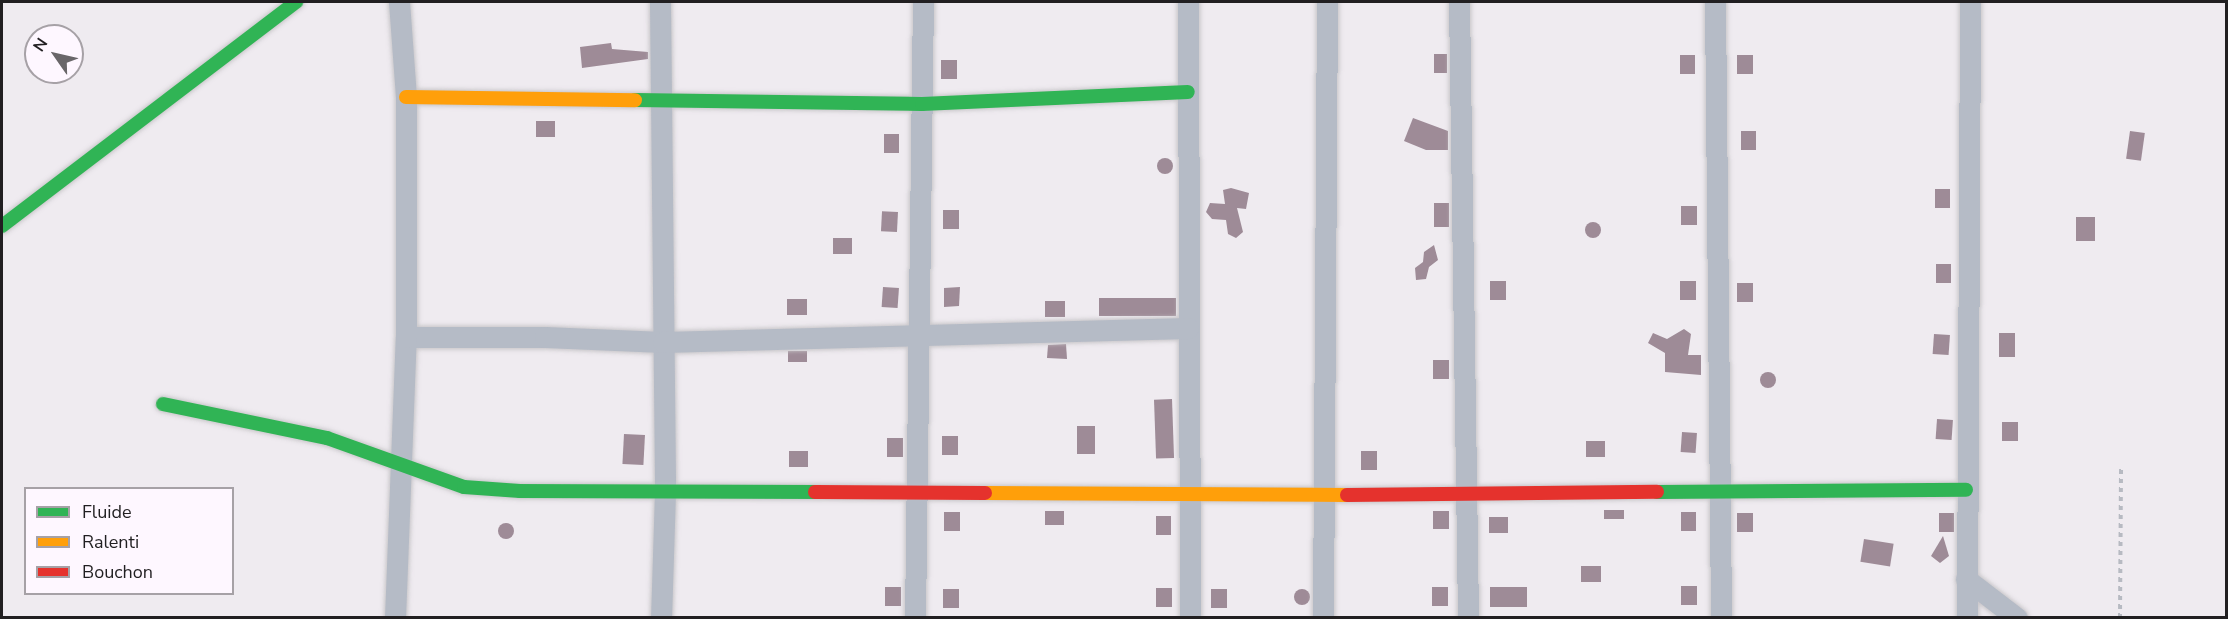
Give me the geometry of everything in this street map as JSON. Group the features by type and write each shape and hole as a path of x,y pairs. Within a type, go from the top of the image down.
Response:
{"street":[{"path":"2,226 296,2"},
{"path":"395,618 406,337 406,97 399,2"},
{"path":"660,2 665,492 661,618"},
{"path":"915,618 923,2"},
{"path":"1188,2 1190,618"},
{"path":"1323,618 1327,2"},
{"path":"1459,2 1468,618"},
{"path":"1715,2 1721,618"},
{"path":"1967,618 1970,2"},
{"path":"406,97 922,104 1188,92"},
{"path":"406,337 545,337 663,342 920,333 1188,328"},
{"path":"163,404 327,438 375,452 402,467 464,487 665,492 1322,495 1721,490 1966,490"},
{"path":"1966,579 2017,618"}],"path":[{"path":"2120,618 2121,469"}],"building":[{"path":"611,43 612,49 648,52 648,59 582,68 580,47"},
{"path":"1434,54 1447,54 1447,73 1434,73"},
{"path":"1680,55 1695,55 1695,74 1680,74"},
{"path":"1737,55 1753,55 1753,74 1737,74"},
{"path":"941,60 957,60 957,79 941,79"},
{"path":"1413,118 1448,131 1448,150 1426,150 1404,141"},
{"path":"536,121 555,121 555,137 536,137"},
{"path":"1741,131 1756,131 1756,150 1741,150"},
{"path":"2130,131 2145,133 2141,161 2126,159"},
{"path":"884,134 899,134 899,153 884,153"},
{"path":"1165,158 1171,160 1173,166 1171,172 1165,174 1159,172 1157,166 1159,160"},
{"path":"1231,188 1249,193 1246,209 1237,208 1243,232 1236,238 1228,234 1226,220 1212,219 1206,212 1210,203 1225,204 1223,190"},
{"path":"1935,189 1950,189 1950,208 1935,208"},
{"path":"1434,203 1449,203 1449,227 1434,227"},
{"path":"1681,206 1697,206 1697,225 1681,225"},
{"path":"943,210 959,210 959,229 943,229"},
{"path":"882,211 898,212 897,232 881,231"},
{"path":"2076,217 2095,217 2095,241 2076,241"},
{"path":"1593,222 1599,224 1601,230 1599,236 1593,238 1587,236 1585,230 1587,224"},
{"path":"833,238 852,238 852,254 833,254"},
{"path":"1434,245 1438,260 1429,267 1426,279 1416,280 1415,268 1423,262 1424,252"},
{"path":"1936,264 1951,264 1951,283 1936,283"},
{"path":"1490,281 1506,281 1506,300 1490,300"},
{"path":"1680,281 1696,281 1696,300 1680,300"},
{"path":"1737,283 1753,283 1753,302 1737,302"},
{"path":"883,287 899,288 898,308 882,307"},
{"path":"960,287 959,306 944,307 944,288"},
{"path":"1099,298 1176,298 1176,316 1099,316"},
{"path":"787,299 807,299 807,315 787,315"},
{"path":"1045,301 1065,301 1065,317 1045,317"},
{"path":"1684,329 1691,334 1688,355 1701,355 1701,375 1665,372 1665,353 1648,343 1653,333 1667,339"},
{"path":"1999,333 2015,333 2015,357 1999,357"},
{"path":"1934,334 1950,335 1949,355 1933,354"},
{"path":"1066,344 1067,359 1047,358 1048,345"},
{"path":"788,351 807,351 807,362 788,362"},
{"path":"1433,360 1449,360 1449,379 1433,379"},
{"path":"1768,372 1774,374 1776,380 1774,386 1768,388 1762,386 1760,380 1762,374"},
{"path":"1172,399 1174,458 1156,459 1154,400"},
{"path":"1937,419 1953,420 1952,440 1936,439"},
{"path":"2002,422 2018,422 2018,441 2002,441"},
{"path":"1077,426 1095,426 1095,454 1077,454"},
{"path":"1682,432 1697,433 1696,453 1681,452"},
{"path":"624,434 645,435 643,465 622,464"},
{"path":"942,436 958,436 958,455 942,455"},
{"path":"887,438 903,438 903,457 887,457"},
{"path":"1586,441 1605,441 1605,457 1586,457"},
{"path":"789,451 808,451 808,467 789,467"},
{"path":"1361,451 1377,451 1377,470 1361,470"},
{"path":"1604,510 1624,510 1624,519 1604,519"},
{"path":"1045,511 1064,511 1064,525 1045,525"},
{"path":"1433,511 1449,511 1449,529 1433,529"},
{"path":"944,512 960,512 960,531 944,531"},
{"path":"1681,512 1696,512 1696,531 1681,531"},
{"path":"1737,513 1753,513 1753,532 1737,532"},
{"path":"1939,513 1954,513 1954,532 1939,532"},
{"path":"1156,516 1171,516 1171,535 1156,535"},
{"path":"1489,517 1508,517 1508,533 1489,533"},
{"path":"506,523 512,525 514,531 512,537 506,539 500,537 498,531 500,525"},
{"path":"1943,536 1949,556 1940,563 1931,556"},
{"path":"1864,539 1894,544 1890,566 1860,562"},
{"path":"1581,566 1601,566 1601,582 1581,582"},
{"path":"1681,586 1697,586 1697,605 1681,605"},
{"path":"885,587 901,587 901,606 885,606"},
{"path":"1432,587 1448,587 1448,606 1432,606"},
{"path":"1490,587 1527,587 1527,607 1490,607"},
{"path":"1156,588 1172,588 1172,607 1156,607"},
{"path":"943,589 959,589 959,608 943,608"},
{"path":"1211,589 1227,589 1227,608 1211,608"},
{"path":"1302,589 1308,591 1310,597 1308,603 1302,605 1296,603 1294,597 1296,591"}],"traffic: fast":[{"path":"2,226 296,2"},
{"path":"635,100 922,104 1188,92"},
{"path":"163,404 327,438 464,487 520,491 815,492"},
{"path":"1657,492 1966,490"}],"traffic: slow":[{"path":"406,97 635,100"},
{"path":"985,493 1347,495"}],"traffic: jam":[{"path":"815,492 985,493"},
{"path":"1347,495 1657,492"}]}
